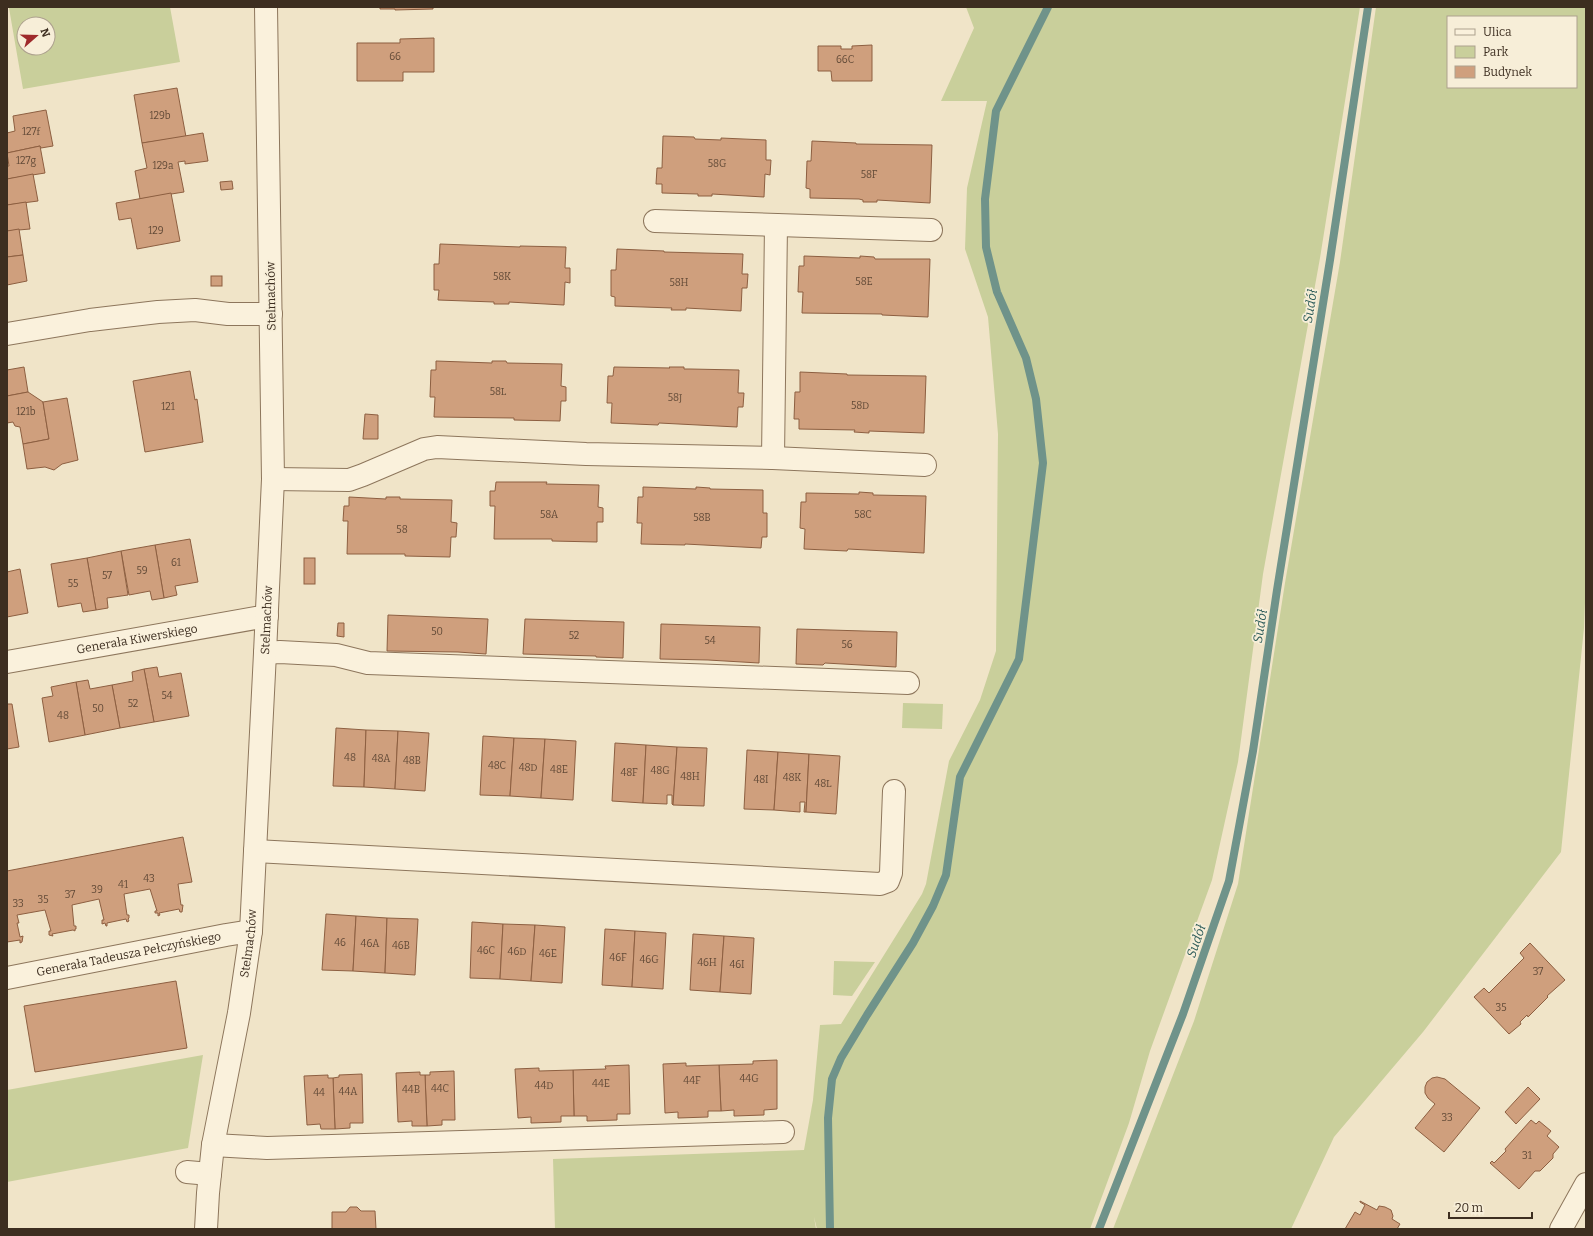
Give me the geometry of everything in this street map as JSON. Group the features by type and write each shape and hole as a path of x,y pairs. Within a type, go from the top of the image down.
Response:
{"street":[{"name":"Stelmachów","path":"206,1229 213,1145 240,1006 251,931 265,653 273,479 266,7"},
{"path":"655,221 931,230"},
{"path":"773,458 776,225"},
{"path":"7,334 90,320 158,312 195,310 228,314 271,314"},
{"path":"273,479 349,480 424,449 436,447 586,454 773,458 925,465"},
{"name":"Generała Kiwerskiego","path":"7,662 266,616"},
{"path":"265,653 280,652 336,655 368,663 908,683"},
{"path":"255,851 880,884 888,880 891,872 894,791"},
{"name":"Generała Tadeusza Pełczyńskiego","path":"7,978 251,931"},
{"path":"213,1145 267,1148 783,1132"},
{"path":"187,1172 210,1174"},
{"path":"1561,1229 1586,1184"}],"green space":[{"path":"170,7 180,62 23,89 17,56 56,56 56,16 16,16 16,48 9,8"},
{"path":"966,7 1360,7 1320,258 1263,574 1238,762 1212,880 1150,1051 1129,1123 1090,1229 817,1229 814,1217 816,1229 555,1229 553,1159 804,1150 813,1100 820,1025 841,1024 922,894 926,884 949,761 980,700 996,651 998,434 988,317 965,249 967,188 987,101 941,101 974,28"},
{"path":"1376,7 1586,7 1586,577 1584,628 1561,852 1423,1032 1334,1137 1291,1229 1113,1229 1194,1021 1238,884 1285,583 1340,262"},
{"path":"903,703 943,704 942,729 902,728"},
{"path":"834,961 875,962 852,996 833,995"},
{"path":"203,1055 188,1148 7,1182 7,1090"}],"building":[{"path":"380,7 433,7 433,9 395,10 380,9"},
{"path":"434,38 434,72 403,72 403,81 357,81 357,43 400,43 400,39"},
{"path":"872,45 872,81 832,81 831,71 818,71 818,46 841,46 841,49 852,49 852,46"},
{"path":"177,88 186,137 142,143 134,95"},
{"path":"46,110 53,146 41,148 40,146 7,153 7,133 15,131 13,116"},
{"path":"203,133 208,161 185,164 185,161 178,162 184,192 140,199 135,171 147,168 142,143"},
{"path":"663,136 694,137 695,139 721,140 721,138 766,140 766,160 771,160 770,175 765,174 764,197 712,194 712,196 698,196 698,194 662,193 662,184 656,184 657,168 662,168"},
{"path":"812,141 856,144 932,145 930,203 877,200 877,202 863,202 863,200 859,199 810,198 810,189 806,188 807,161 811,161"},
{"path":"40,146 45,173 7,179 7,166 9,166 7,153"},
{"path":"33,174 38,201 7,205 7,179"},
{"path":"232,181 233,189 221,190 220,182"},
{"path":"171,193 180,241 137,249 131,218 119,220 116,203"},
{"path":"26,202 30,229 7,231 7,205"},
{"path":"19,229 23,255 7,257 7,231"},
{"path":"440,244 566,247 565,268 570,268 570,283 565,282 564,305 509,302 509,304 494,304 494,302 438,300 439,290 434,290 434,264 439,264"},
{"path":"617,249 743,254 742,274 748,274 747,288 742,288 741,311 686,308 686,310 671,310 672,308 615,306 615,297 611,296 611,270 616,270"},
{"path":"23,255 27,281 7,285 7,257"},
{"path":"804,256 860,258 860,256 874,257 875,259 930,259 928,317 882,314 802,313 803,292 798,292 799,266 804,266"},
{"path":"211,276 222,276 222,286 211,286"},
{"path":"436,361 492,363 492,361 506,361 507,363 562,364 561,386 566,387 566,401 561,401 560,421 514,420 514,418 434,417 435,397 430,397 431,370 436,370"},
{"path":"24,367 28,392 7,396 7,370"},
{"path":"614,367 684,367 684,369 739,370 738,393 744,393 743,407 738,407 737,427 659,423 658,425 611,423 612,403 607,403 608,376 613,376"},
{"path":"190,371 195,400 197,399 203,442 145,452 133,381"},
{"path":"800,372 847,375 926,376 924,433 869,431 869,433 854,432 855,430 799,429 799,419 794,419 795,392 800,392"},
{"path":"28,392 43,402 49,439 23,444 20,427 15,426 13,422 7,423 7,396"},
{"path":"67,398 78,460 62,464 54,470 45,467 27,469 23,444 49,439 43,402"},
{"path":"365,414 378,415 378,439 363,439"},
{"path":"496,482 547,482 546,484 599,485 598,507 603,508 603,522 597,522 597,542 552,541 552,539 494,539 495,506 490,506 490,491 495,491"},
{"path":"643,487 696,489 696,487 710,489 763,490 763,513 767,513 767,537 762,537 761,548 685,544 641,544 642,523 637,523 638,497 643,497"},
{"path":"859,492 873,493 873,495 926,496 924,553 848,549 847,551 804,549 805,529 800,528 801,502 806,502 806,493 859,494"},
{"path":"349,497 386,499 386,497 400,497 400,499 452,500 451,522 457,523 456,537 451,537 450,557 405,556 405,554 347,554 348,521 343,521 344,506 349,506"},
{"path":"190,539 198,582 175,586 177,595 164,598 155,545"},
{"path":"155,545 164,598 152,600 150,591 129,595 121,551"},
{"path":"121,551 128,595 107,598 108,608 96,610 87,558"},
{"path":"87,558 96,610 83,612 81,603 58,607 51,564"},
{"path":"304,558 315,558 315,584 304,584"},
{"path":"20,569 28,613 7,617 7,572"},
{"path":"388,615 488,619 486,654 387,651"},
{"path":"525,619 624,622 623,658 523,654"},
{"path":"338,623 344,623 344,637 337,636"},
{"path":"661,624 760,627 759,663 660,659"},
{"path":"797,629 897,632 896,667 825,663 823,665 796,664"},
{"path":"157,667 159,677 181,673 189,716 154,722 144,669"},
{"path":"144,669 154,722 120,728 112,685 133,681 132,672"},
{"path":"88,680 90,689 112,685 120,728 85,735 76,682"},
{"path":"76,682 85,735 49,742 42,698 53,696 51,687"},
{"path":"7,704 12,704 19,747 7,749"},
{"path":"336,728 366,730 364,787 333,786"},
{"path":"366,730 398,731 395,789 364,787"},
{"path":"398,731 429,733 425,791 395,789"},
{"path":"483,736 514,738 510,796 480,795"},
{"path":"514,738 545,739 541,798 510,796"},
{"path":"545,739 576,741 573,800 541,798"},
{"path":"615,743 646,745 643,803 612,801"},
{"path":"646,745 677,747 673,805 672,795 667,795 667,804 643,803"},
{"path":"677,747 707,748 704,806 673,805"},
{"path":"747,750 778,752 774,810 744,809"},
{"path":"778,752 809,754 806,812 804,812 805,802 800,802 800,812 774,810"},
{"path":"809,754 840,756 836,814 806,812"},
{"path":"183,837 192,882 178,884 181,905 183,905 182,912 180,912 179,909 159,913 160,915 158,916 158,913 155,913 155,911 157,911 150,889 124,894 127,915 129,915 129,921 127,922 126,919 107,923 107,926 105,923 102,924 102,920 104,920 99,899 72,905 74,926 76,926 75,931 73,930 52,934 53,936 49,935 49,931 51,931 45,910 17,915 20,937 23,936 22,942 20,943 20,940 7,942 7,871"},
{"path":"326,914 356,916 353,971 322,970"},
{"path":"356,916 387,918 385,973 353,971"},
{"path":"387,918 418,919 415,975 385,973"},
{"path":"472,922 503,924 500,979 470,978"},
{"path":"503,924 535,925 531,981 500,979"},
{"path":"535,925 565,927 562,983 531,981"},
{"path":"605,929 635,931 632,987 602,985"},
{"path":"635,931 666,933 663,989 632,987"},
{"path":"693,934 724,936 720,992 690,990"},
{"path":"724,936 754,938 751,994 720,992"},
{"path":"1530,943 1565,980 1509,1034 1474,997 1484,988 1489,993 1524,958 1520,953"},
{"path":"176,981 187,1048 35,1072 24,1006"},
{"path":"777,1060 777,1109 764,1110 764,1115 734,1116 734,1110 721,1111 719,1065 753,1064 753,1061"},
{"path":"686,1063 686,1066 719,1065 721,1111 708,1111 708,1117 678,1118 678,1112 665,1113 663,1064"},
{"path":"629,1065 630,1114 617,1114 617,1120 587,1121 587,1116 574,1116 573,1070 606,1069 605,1066"},
{"path":"539,1068 539,1071 573,1070 574,1116 561,1116 561,1122 531,1123 531,1117 518,1118 515,1069"},
{"path":"454,1071 455,1120 442,1120 442,1125 427,1126 425,1075 430,1075 430,1072"},
{"path":"420,1072 420,1075 425,1075 427,1126 412,1126 412,1121 398,1122 396,1073"},
{"path":"362,1074 363,1123 350,1123 350,1128 335,1129 333,1078 339,1077 339,1075"},
{"path":"328,1075 328,1078 333,1078 335,1129 321,1129 320,1124 307,1125 304,1076"},
{"path":"1437,1077 1445,1079 1480,1108 1444,1152 1415,1128 1435,1104 1425,1093 1425,1087 1427,1082 1432,1078"},
{"path":"1528,1087 1540,1099 1516,1124 1505,1112"},
{"path":"1531,1120 1536,1124 1539,1121 1551,1131 1547,1136 1559,1147 1553,1154 1553,1158 1540,1171 1535,1171 1519,1189 1490,1163 1492,1161 1494,1163 1506,1151 1505,1149"},
{"path":"1360,1201 1377,1210 1379,1206 1391,1210 1393,1216 1392,1219 1400,1224 1397,1229 1345,1229 1355,1212 1360,1215 1365,1205"},
{"path":"350,1207 357,1207 361,1211 375,1211 376,1229 332,1229 332,1212 346,1212"}],"waterway":[{"path":"830,1229 828,1118 832,1079 841,1058 913,943 933,906 946,875 960,777 1019,659 1043,463 1036,399 1026,358 997,292 986,247 985,199 996,111 1048,7"},
{"name":"Sudół","path":"1099,1229 1183,1014 1229,881 1253,751 1368,7"}]}
